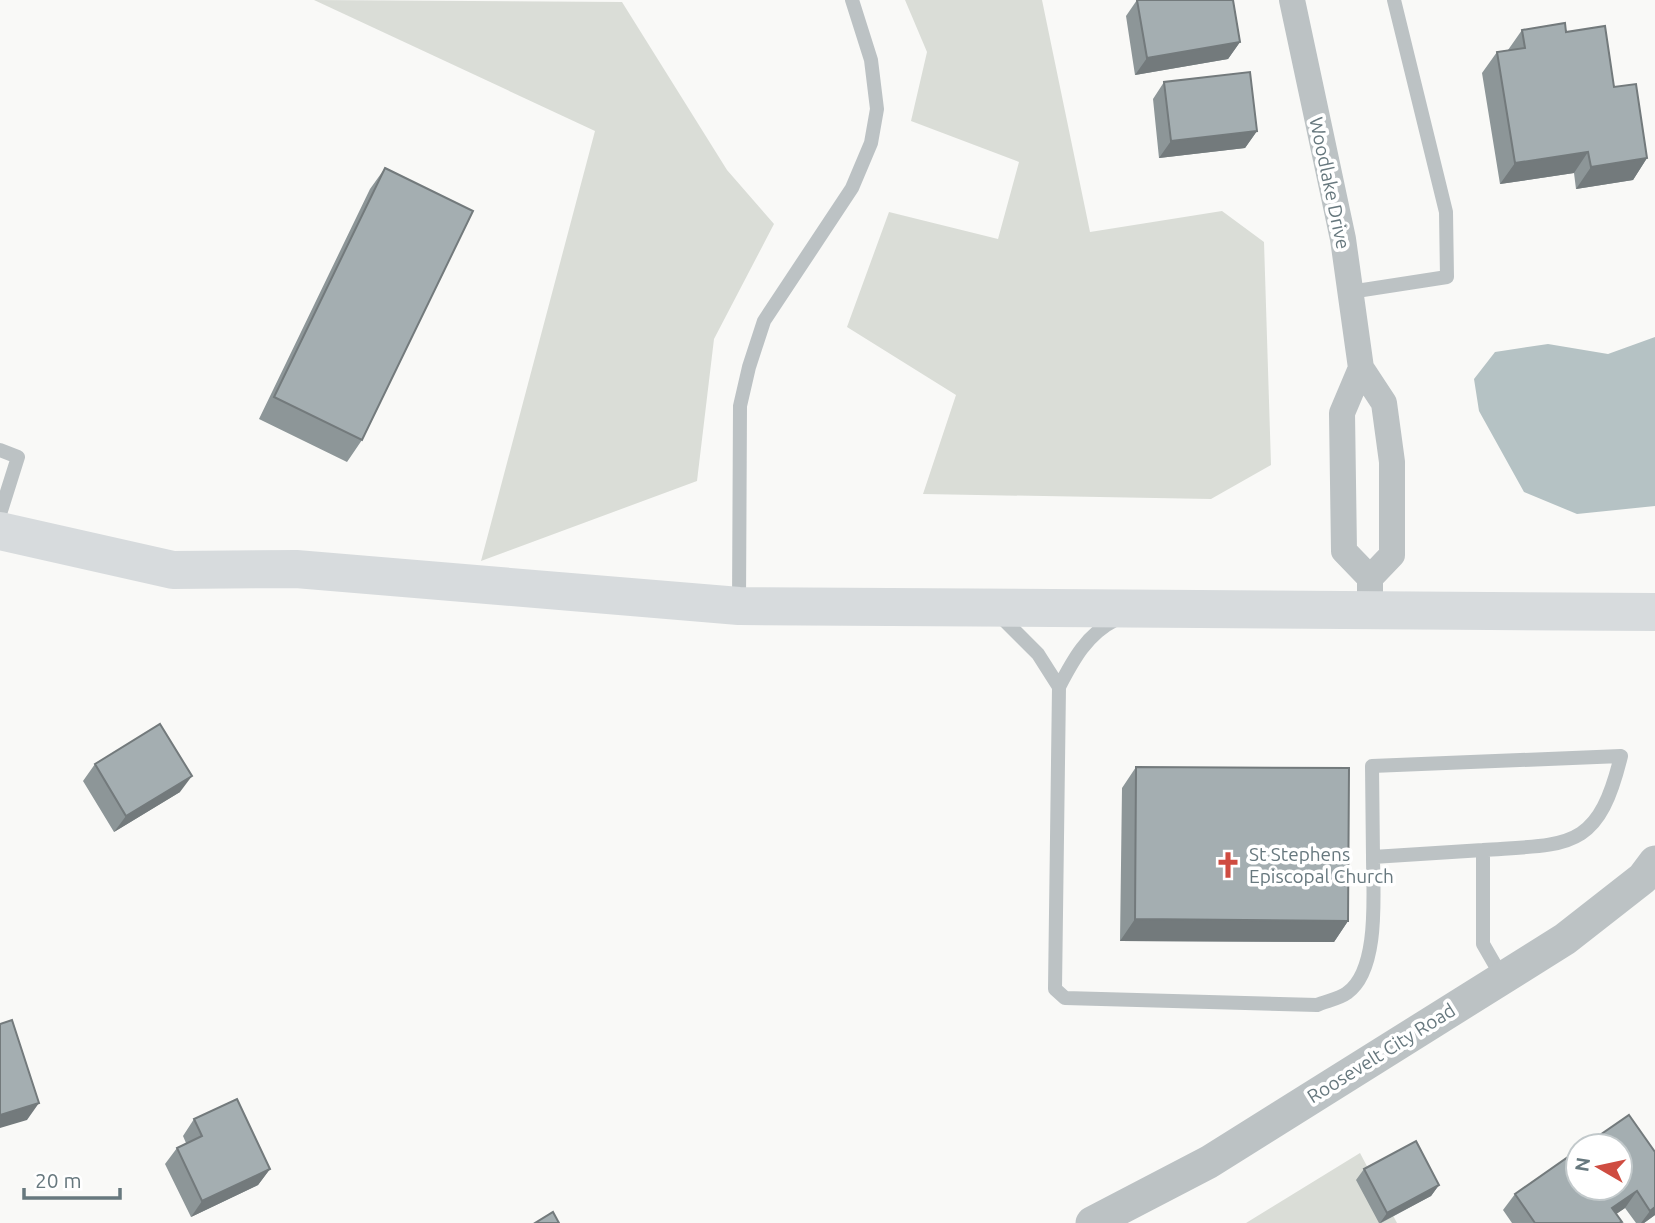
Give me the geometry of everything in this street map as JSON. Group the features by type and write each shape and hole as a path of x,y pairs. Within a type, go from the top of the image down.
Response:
{"main road":[{"path":"0,531 173,570 296,569 739,607 1137,608 1370,594 1655,612"}],"street":[{"name":"Woodlake Drive","path":"1292,0 1343,239 1361,368 1384,403 1392,462 1392,555 1370,594"},
{"path":"1361,368 1342,413 1344,551 1370,594"},
{"name":"Roosevelt City Road","path":"1092,1223 1209,1162 1565,939 1643,878 1655,862"}],"lane":[{"path":"739,607 740,406 749,367 764,321 852,188 871,143 877,109 871,60 852,0"},
{"path":"1350,292 1447,277 1446,212 1394,0"},
{"path":"0,450 18,457 0,514"},
{"path":"966,606 1003,617 1038,654 1059,687"},
{"path":"1137,608 1101,627 1078,653 1059,687 1055,989 1065,998 1317,1004 1348,993 1364,969 1373,931 1372,766 1621,756 1612,794 1593,825 1563,845 1373,857"},
{"path":"1483,850 1483,944 1503,977"}],"shaded area":[{"path":"314,0 622,2 727,170 774,224 714,339 697,481 481,561 595,131"},
{"path":"905,0 1042,0 1090,232 1222,211 1264,242 1271,465 1211,499 923,494 956,395 847,327 889,212 998,239 1019,162 911,121 927,52"},
{"path":"1655,337 1655,506 1577,514 1524,492 1479,411 1474,379 1495,352 1548,344 1608,354"},
{"path":"1360,1153 1397,1223 1246,1223"}],"building":[{"path":"1137,0 1233,0 1240,42 1147,58"},
{"path":"1565,23 1566,32 1605,26 1614,87 1636,84 1647,158 1591,167 1588,152 1515,163 1497,52 1525,48 1522,30"},
{"path":"1250,72 1257,131 1171,141 1164,82"},
{"path":"385,168 473,211 362,440 274,397"},
{"path":"160,724 192,776 126,816 95,764"},
{"name":"St Stephens Episcopal Church","path":"1136,767 1349,768 1348,921 1135,919"},
{"path":"12,1020 39,1103 0,1115 0,1024"},
{"path":"237,1099 270,1169 202,1201 177,1148 202,1136 194,1119"},
{"path":"1629,1115 1655,1152 1655,1207 1650,1211 1637,1191 1634,1193 1634,1132 1604,1132"},
{"path":"1416,1141 1439,1185 1387,1213 1364,1169"},
{"path":"1564,1160 1564,1202 1621,1202 1612,1208 1622,1222 1535,1223 1515,1194"},
{"path":"553,1212 559,1223 535,1223"}],"place":[{"name":"St Stephens Episcopal Church","path":"1228,865"}]}
